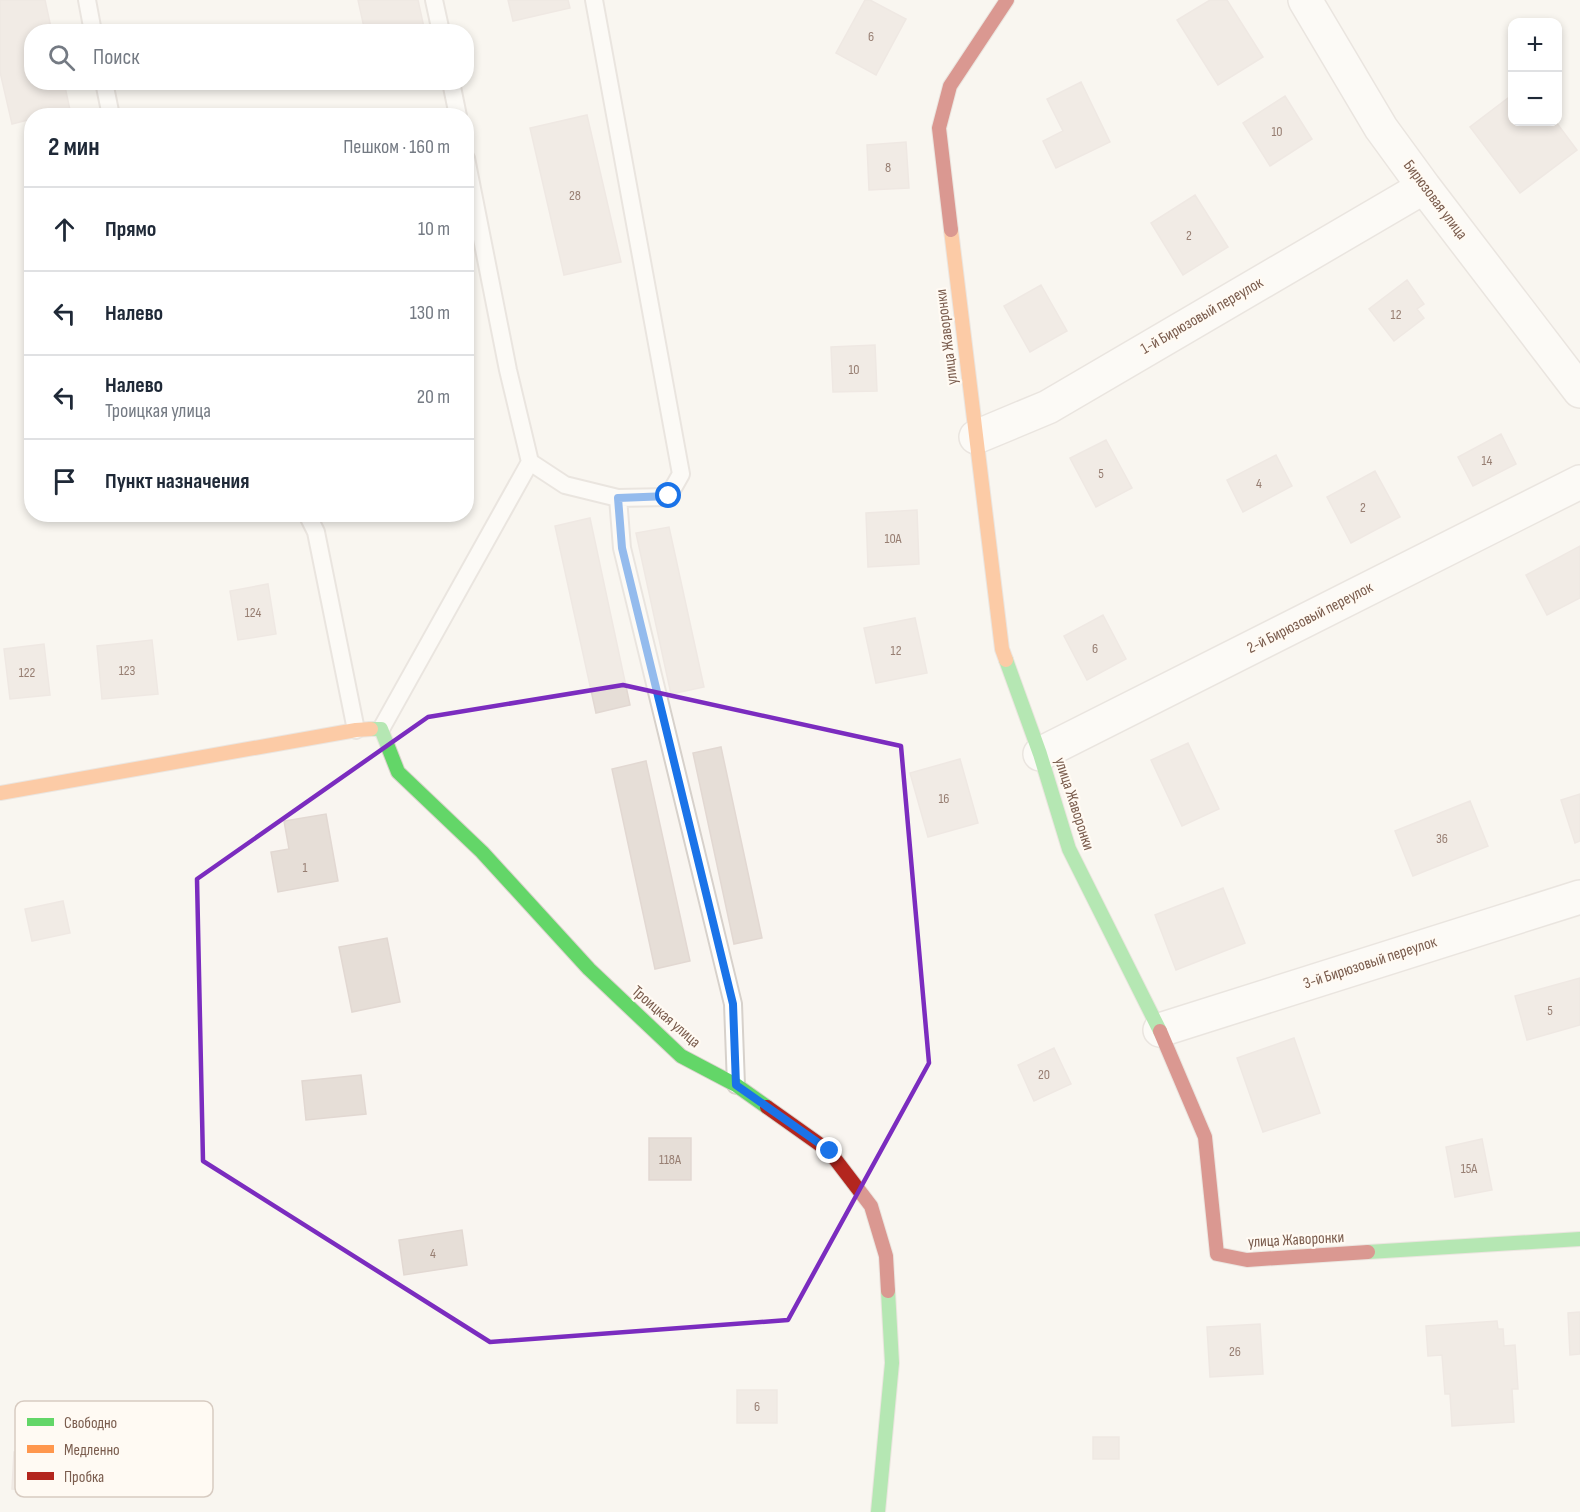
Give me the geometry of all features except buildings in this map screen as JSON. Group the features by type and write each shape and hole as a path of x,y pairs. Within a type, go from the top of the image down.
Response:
{"street":[{"name":"улица Жаворонки","path":"1007,0 950,86 939,128 1002,649 1040,754 1069,849 1161,1030 1205,1137 1216,1254 1247,1260 1580,1239"},
{"name":"Бирюзовая улица","path":"1305,0 1382,128 1424,187 1580,391"},
{"name":"1-й Бирюзовый переулок","path":"976,436 1048,406 1424,187"},
{"name":"2-й Бирюзовый переулок","path":"1040,754 1580,482"},
{"path":"0,794 356,730 381,729"},
{"name":"Троицкая улица","path":"381,729 398,772 482,852 589,969 681,1056 736,1085 830,1151 871,1206 886,1256 892,1363 878,1512"},
{"name":"3-й Бирюзовый переулок","path":"1161,1030 1580,897"}],"lane":[{"path":"87,0 92,24"},
{"path":"434,0 439,24"},
{"path":"530,462 565,485 618,498 669,496 681,474 594,0"},
{"path":"106,90 109,108"},
{"path":"453,90 456,108"},
{"path":"381,729 530,462 508,370 474,198"},
{"path":"618,498 622,548 733,1004 736,1085"},
{"path":"311,522 316,532 356,730"}],"highlighted area":[{"path":"623,685 901,746 929,1063 788,1320 490,1342 203,1161 197,879 428,717"}],"traffic: fast":[{"path":"1006,660 1040,754 1069,849 1160,1031"},
{"path":"371,729 381,729 398,772 482,852 589,969 681,1056 736,1085 767,1107"},
{"path":"1368,1252 1580,1239"},
{"path":"878,1512 892,1363 888,1291"}],"traffic: slow":[{"path":"951,230 1002,649 1006,660"},
{"path":"0,793 371,729"}],"traffic: jam":[{"path":"951,230 939,128 950,86 1007,0"},
{"path":"1160,1031 1205,1137 1217,1254 1247,1260 1368,1252"},
{"path":"767,1107 829,1151 871,1206 886,1256 888,1291"}],"route":[{"path":"669,496 618,498 622,548 733,1004 736,1085 830,1151"}]}
